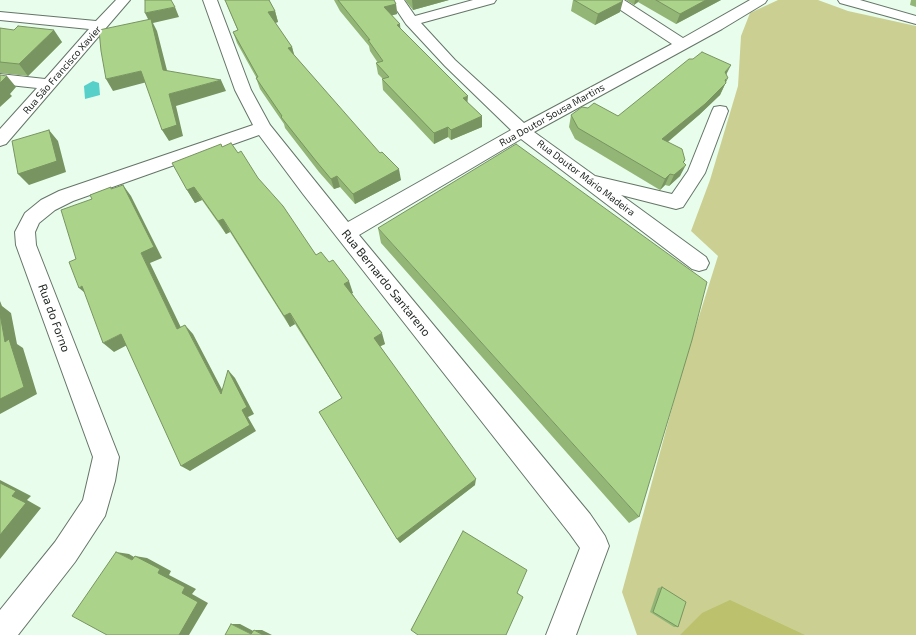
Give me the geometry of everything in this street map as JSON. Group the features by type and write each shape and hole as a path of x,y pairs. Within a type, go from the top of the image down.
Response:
{"street":[{"name":"Rua São Francisco Xavier","path":"0,140 124,0"},
{"name":"Rua Bernardo Santareno","path":"210,0 243,90 263,128 596,546 561,635"},
{"name":"Rua Doutor Mário Madeira","path":"397,0 411,21 450,63 522,131 699,263"},
{"path":"411,21 489,0"},
{"path":"615,0 682,44"},
{"name":"Rua Doutor Sousa Martins","path":"346,233 522,131 717,26 760,0"},
{"path":"845,0 916,20"},
{"path":"0,16 100,26"},
{"path":"0,79 50,84"},
{"path":"587,179 676,202 696,173 720,112"},
{"name":"Rua do Forno","path":"2,633 65,552 95,506 102,481 106,457 26,245 25,232 32,218 48,205 66,196 263,128"}],"green space":[{"path":"778,0 818,0 848,11 916,26 916,635 637,635 622,592 684,364 718,256 691,231 710,180 738,86 741,36 750,13"},
{"path":"730,600 805,635 680,635 702,613"}],"water":[{"path":"93,81 99,83 100,95 85,99 84,86"}],"building":[{"path":"145,0 171,0 175,7 145,13"},
{"path":"225,0 269,0 275,11 268,12 292,47 288,48 380,153 382,152 399,169 353,194 337,176 331,179 281,117 282,116 256,78 258,77 233,32 238,30"},
{"path":"338,0 394,0 396,4 384,7 400,24 397,25 468,96 463,98 482,116 451,130 448,127 434,133 382,79 389,77 376,63 383,61 368,40 370,40"},
{"path":"574,0 622,0 623,1 598,14"},
{"path":"656,0 706,0 680,14"},
{"path":"151,19 163,70 221,80 169,94 177,125 162,130 141,71 106,79 101,51 99,30"},
{"path":"18,26 54,30 19,64 0,62 0,28 14,30"},
{"path":"702,52 731,65 725,72 728,78 725,80 726,83 705,104 662,139 682,149 685,160 683,162 686,165 674,175 670,174 665,179 578,128 571,115 582,107 588,108 594,103 618,116 689,59 693,59"},
{"path":"0,75 7,76 0,83"},
{"path":"49,130 57,161 18,174 12,141"},
{"path":"231,143 238,153 241,151 258,178 283,206 316,255 321,252 329,262 333,260 349,281 344,284 382,333 374,338 476,479 397,539 319,412 342,398 290,313 284,316 223,219 218,221 194,187 187,190 172,163 221,144 222,147"},
{"path":"516,144 707,282 692,340 639,517 378,228"},
{"path":"123,185 154,247 141,253 177,329 185,325 221,394 228,370 247,407 242,410 250,425 181,466 121,334 103,343 82,286 79,288 69,262 76,259 61,210 92,199 90,195 111,187 111,189"},
{"path":"0,314 5,342 9,339 24,387 0,399"},
{"path":"0,483 16,491 12,496 26,503 0,535"},
{"path":"463,531 527,570 517,593 523,597 506,635 418,635 411,630"},
{"path":"116,552 132,560 135,556 160,569 158,573 185,587 182,593 198,602 179,635 107,635 72,616"},
{"path":"662,587 686,602 678,627 653,612"},
{"path":"231,624 251,634 254,630 263,635 225,635"}]}
